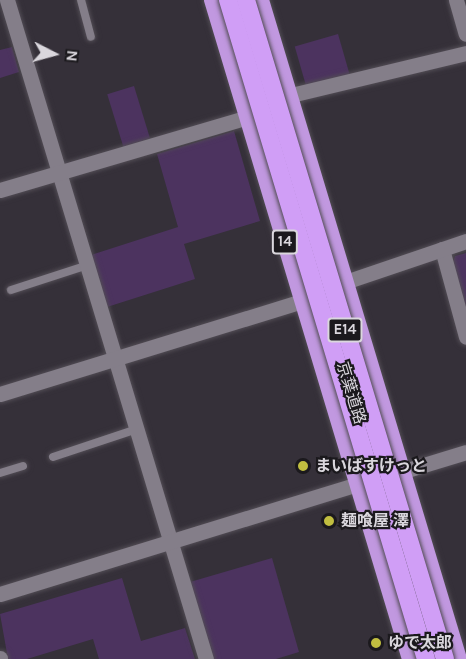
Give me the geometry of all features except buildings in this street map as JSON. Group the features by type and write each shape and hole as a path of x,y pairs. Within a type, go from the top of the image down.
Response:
{"highway":[{"name":"京葉道路","path":"212,0 410,659"},
{"name":"京葉道路","path":"228,0 426,659"},
{"name":"京葉道路","path":"246,0 445,659"},
{"name":"京葉道路","path":"261,0 348,281 459,659"}],"street":[{"path":"7,0 206,659"},
{"path":"456,0 466,34"},
{"path":"291,95 466,53"},
{"path":"0,190 248,117"},
{"path":"348,281 466,241"},
{"path":"442,249 466,337"},
{"path":"0,394 303,301"},
{"path":"0,594 466,452"},
{"path":"459,659 466,657"}],"lane":[{"path":"81,0 91,37"},
{"path":"11,290 88,265"},
{"path":"53,457 137,429"},
{"path":"0,473 23,466"}],"shaded area":[{"path":"338,34 350,75 307,88 295,46"},
{"path":"12,47 19,72 0,78 0,50"},
{"path":"134,86 150,139 123,147 107,94"},
{"path":"234,131 260,221 184,244 195,279 107,307 91,255 178,227 157,154"},
{"path":"466,253 466,308 453,262 455,256"},
{"path":"272,558 299,652 276,659 213,659 190,582"},
{"path":"122,578 141,641 185,628 195,659 99,659 93,639 27,659 8,659 0,614"}],"place":[{"name":"まいばすけっと","path":"303,466"},
{"name":"麺喰屋 澤","path":"329,521"},
{"name":"ゆで太郎","path":"376,643"}]}
